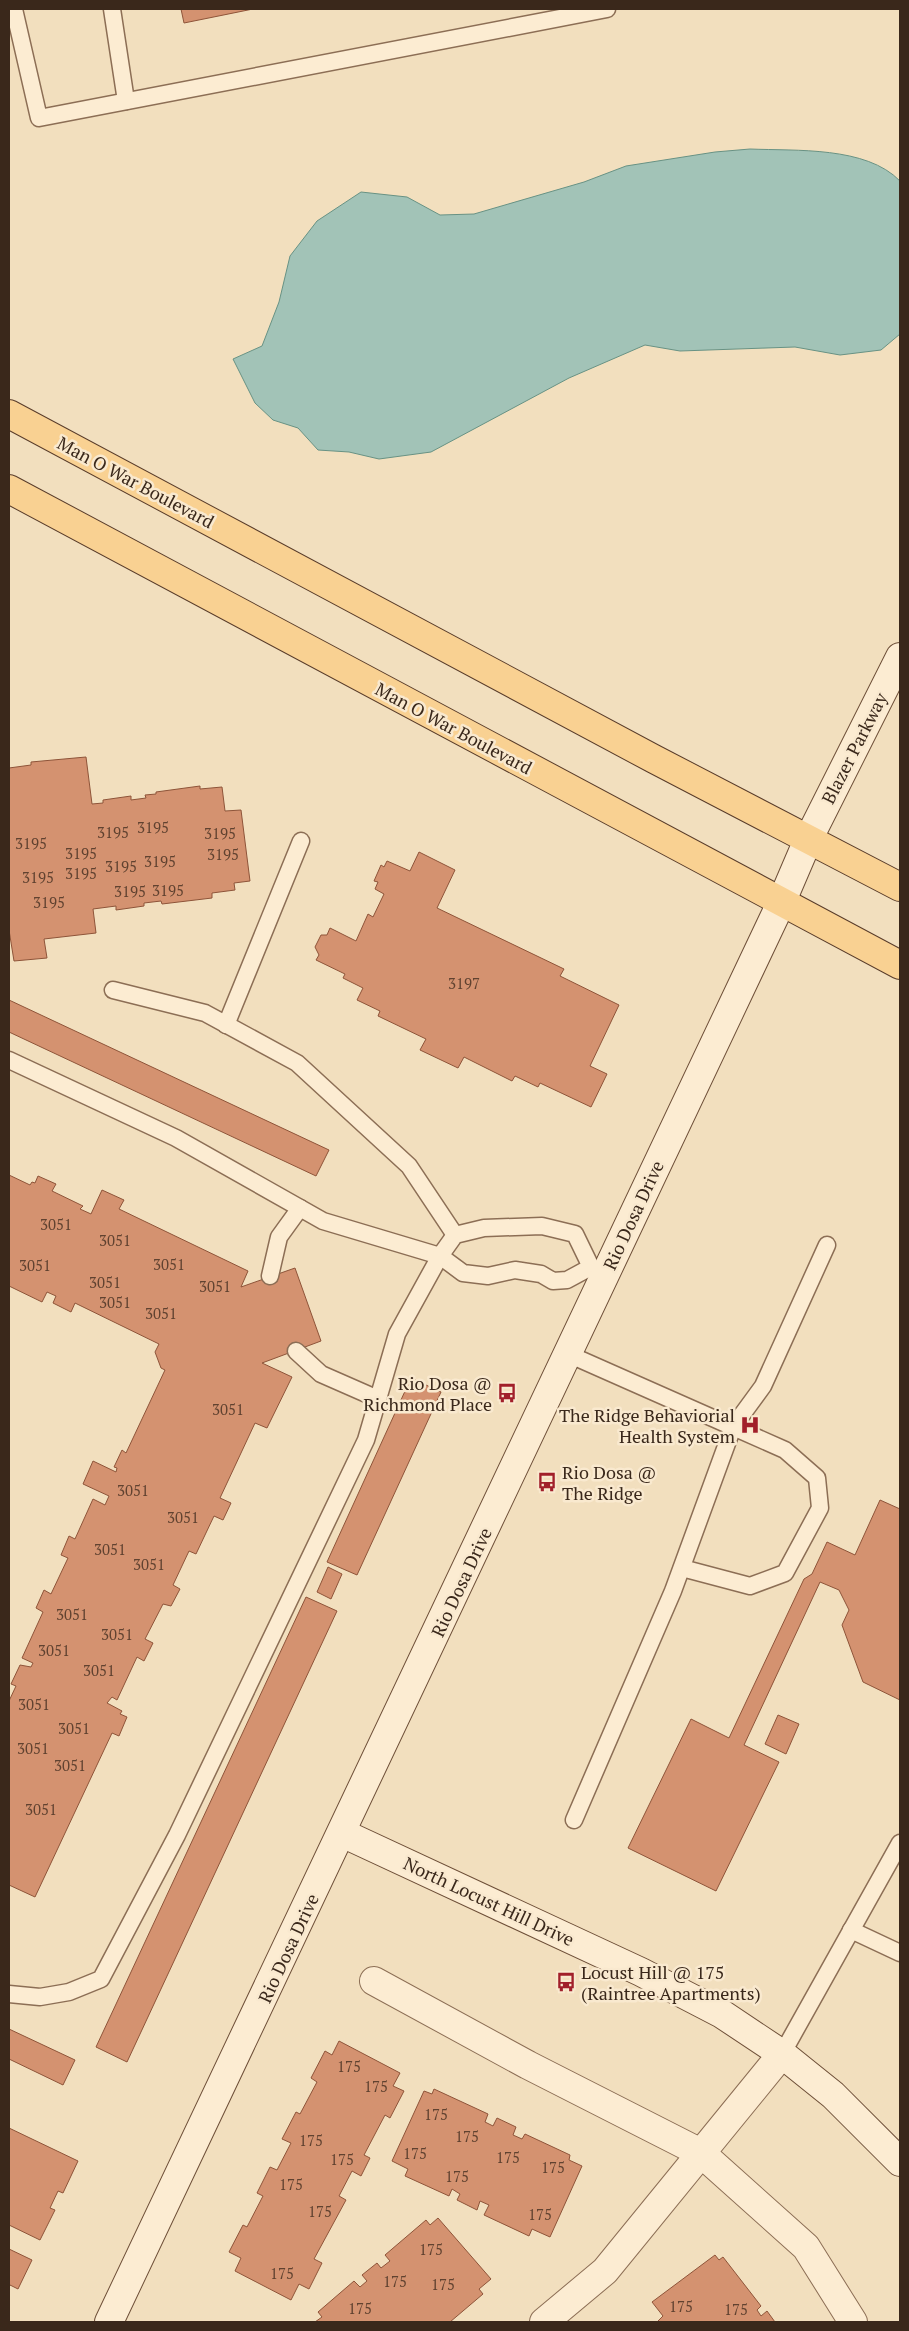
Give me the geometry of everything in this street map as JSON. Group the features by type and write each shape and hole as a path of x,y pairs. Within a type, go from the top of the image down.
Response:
{"main road":[{"name":"Man O War Boulevard","path":"9,414 808,840 900,887"},
{"name":"Man O War Boulevard","path":"9,489 900,965"}],"street":[{"name":"Blazer Parkway","path":"808,840 900,657"},
{"name":"Rio Dosa Drive","path":"109,2322 568,1354 598,1271 781,903 808,840"},
{"name":"North Locust Hill Drive","path":"342,1833 641,1972 722,2014 782,2054 833,2095 900,2162"},
{"path":"374,1981 528,2065 701,2153 806,2247 853,2322"},
{"path":"544,2322 605,2271 782,2054"}],"lane":[{"path":"14,9 39,118 566,13 607,9"},
{"path":"112,9 126,102"},
{"path":"226,1024 302,841"},
{"path":"113,990 205,1013 297,1063 409,1166 455,1235"},
{"path":"9,1060 176,1138 323,1221 440,1256 463,1273 488,1276 515,1270 541,1274 554,1281 567,1280 598,1271 575,1234 542,1226 484,1228 455,1235 440,1256 397,1334 366,1440 177,1835 101,1979 69,1992 40,1997 9,1994"},
{"path":"270,1276 279,1237 300,1208"},
{"path":"574,1820 682,1568 733,1427 763,1386 827,1245"},
{"path":"296,1350 321,1374 378,1399"},
{"path":"568,1354 785,1450 817,1478 820,1508 785,1573 750,1586 682,1568"},
{"path":"782,2054 900,1843"},
{"path":"851,1930 900,1953"}],"water":[{"path":"750,149 809,151 850,156 886,170 900,181 900,334 881,350 840,355 795,347 680,351 645,345 569,378 431,452 379,459 349,452 318,450 298,428 273,420 255,403 233,359 262,346 279,302 290,256 317,221 361,192 407,197 440,215 474,214 584,182 626,166 715,152"}],"building":[{"path":"181,9 253,9 184,23"},
{"path":"86,757 92,804 103,803 103,800 131,796 131,800 146,798 145,795 156,794 156,792 200,786 200,789 222,787 225,811 241,810 250,881 234,883 235,890 212,893 212,898 162,904 161,901 144,903 144,906 116,910 116,906 93,909 96,933 44,939 47,958 14,961 9,930 9,768 31,765 31,762"},
{"path":"419,852 455,870 437,908 564,969 560,976 619,1005 590,1066 607,1074 591,1107 540,1083 538,1087 515,1076 512,1081 464,1057 458,1068 420,1050 426,1039 378,1016 380,1011 357,1000 363,988 343,978 345,974 316,960 319,955 315,947 321,935 327,935 330,928 356,941 368,914 373,917 384,894 375,889 378,882 374,881 381,865 384,867 387,861 410,871"},
{"path":"9,1000 329,1150 316,1176 9,1032"},
{"path":"9,1175 30,1185 32,1182 35,1183 38,1176 56,1184 52,1191 83,1206 80,1209 91,1214 102,1190 124,1200 119,1209 248,1271 241,1287 295,1268 321,1341 262,1363 292,1377 267,1428 255,1423 220,1498 231,1503 223,1520 214,1516 196,1554 189,1551 173,1585 180,1589 171,1606 163,1604 145,1639 153,1643 144,1661 137,1657 117,1700 112,1697 107,1703 122,1711 120,1714 127,1717 119,1736 112,1733 35,1897 9,1885 9,1701 16,1686 11,1684 20,1665 31,1667 33,1663 22,1658 43,1612 36,1608 44,1590 51,1594 68,1558 61,1555 69,1536 75,1539 93,1499 105,1505 109,1496 83,1484 93,1461 116,1472 117,1468 114,1467 122,1450 126,1453 165,1370 161,1368 155,1352 159,1344 75,1303 71,1312 53,1303 56,1296 47,1292 42,1302 9,1286"},
{"path":"411,1378 441,1392 357,1575 327,1562"},
{"path":"571,1487 575,1488 572,1494 569,1493"},
{"path":"880,1500 900,1509 900,1700 863,1682 842,1625 849,1610 839,1590 820,1582 744,1745 779,1762 716,1891 628,1848 691,1719 729,1738 804,1579 812,1574 827,1542 855,1555"},
{"path":"328,1567 342,1574 331,1599 317,1592"},
{"path":"306,1597 337,1611 127,2062 96,2047"},
{"path":"778,1715 799,1724 786,1754 765,1744"},
{"path":"9,2029 75,2060 63,2085 9,2059"},
{"path":"339,2041 400,2073 393,2086 404,2091 390,2118 385,2115 364,2155 370,2158 361,2176 352,2171 339,2196 346,2200 314,2259 322,2263 309,2289 299,2284 291,2300 235,2271 241,2258 229,2252 243,2225 247,2227 263,2196 257,2193 270,2167 277,2170 291,2143 282,2139 296,2112 300,2114 317,2082 311,2078 325,2051 332,2055"},
{"path":"434,2089 488,2114 485,2122 493,2126 497,2118 516,2127 513,2135 522,2139 525,2134 570,2155 569,2160 582,2166 550,2237 532,2229 529,2236 484,2215 489,2205 480,2201 477,2210 457,2200 460,2194 452,2189 449,2196 405,2176 408,2169 392,2161 424,2091 432,2094"},
{"path":"9,2128 78,2161 63,2193 58,2191 50,2208 55,2210 40,2240 9,2225"},
{"path":"438,2218 491,2279 479,2289 483,2294 450,2322 315,2322 322,2317 318,2312 354,2281 360,2287 367,2281 362,2275 377,2263 381,2268 390,2261 385,2255 426,2220 430,2225"},
{"path":"9,2249 32,2260 18,2289 10,2285 9,2288"},
{"path":"715,2255 719,2260 723,2257 761,2306 757,2310 761,2316 767,2311 775,2322 658,2321 663,2316 652,2302"}],"place":[{"name":"Rio Dosa @ Richmond Place","path":"507,1393"},
{"name":"The Ridge Behaviorial Health System","path":"750,1425"},
{"name":"Rio Dosa @ The Ridge","path":"547,1482"},
{"name":"Locust Hill @ 175 (Raintree Apartments)","path":"566,1982"}]}
